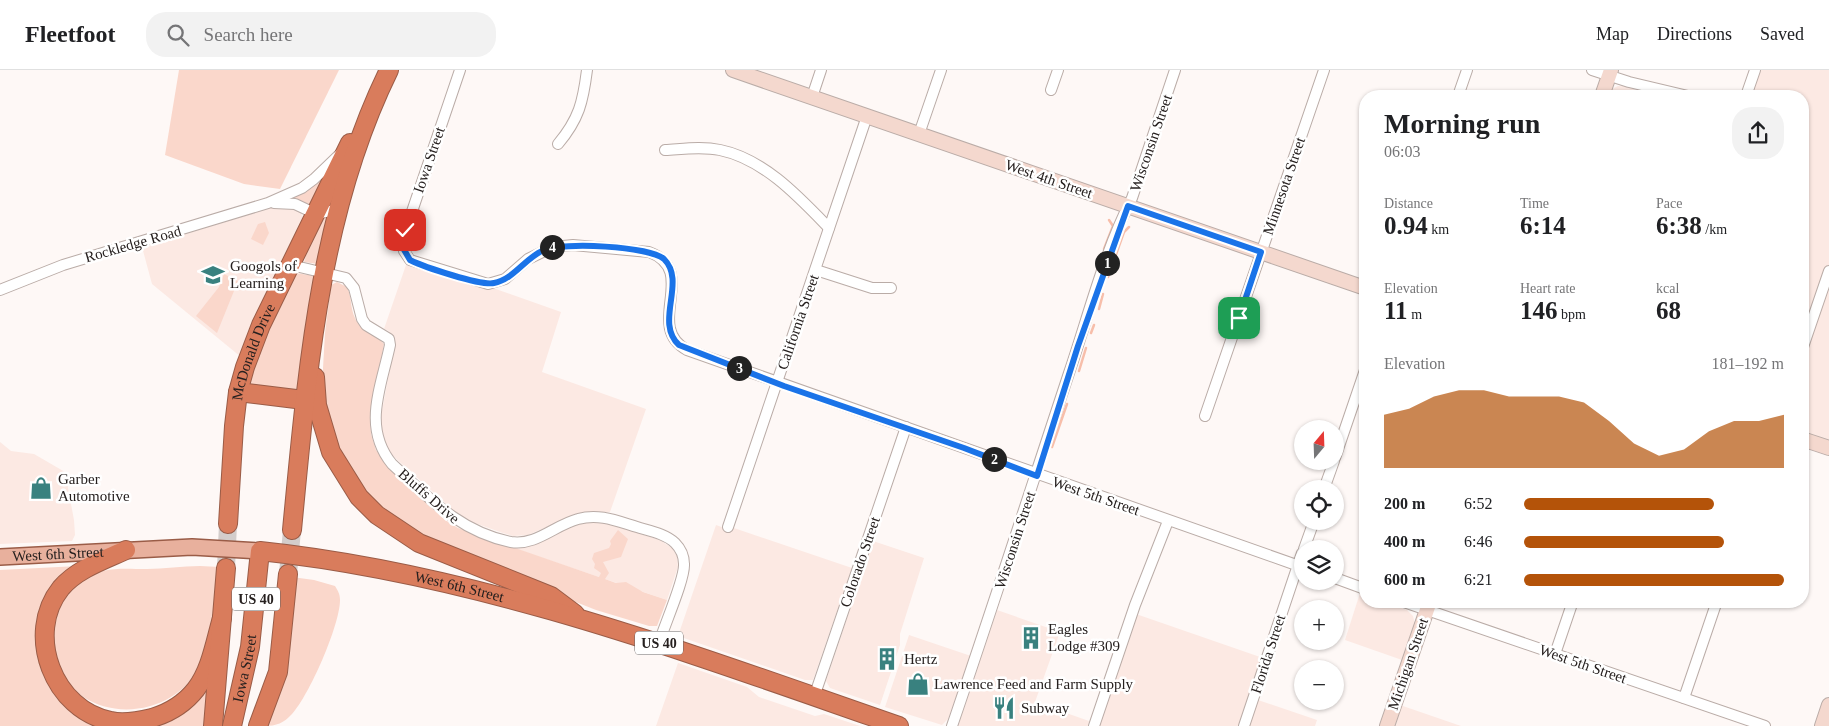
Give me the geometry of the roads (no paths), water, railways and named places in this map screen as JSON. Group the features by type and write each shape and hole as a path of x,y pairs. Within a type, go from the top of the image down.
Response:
{"highway":[{"name":"McDonald Drive","path":"292,530 304,400 324,272 339,209 368,115 389,70"},
{"name":"McDonald Drive","path":"228,524 238,392 255,338 349,144 368,115"},
{"path":"315,332 315,383 323,430 336,460 359,497 377,515 419,543 551,596 584,621"},
{"path":"238,392 304,400"},
{"path":"126,550 88,567 68,581 56,596 47,619 45,648 52,673 64,692 86,711 101,718 120,722 145,720 176,708 196,689 203,676 209,664 222,618"},
{"name":"West 6th Street","path":"260,551 315,558 387,571 454,586 584,621 659,643 900,726"},
{"name":"Iowa Street","path":"232,726 250,647 260,551"},
{"path":"213,726 226,568"},
{"path":"258,726 278,672 288,574"}],"main road":[{"name":"West 6th Street","path":"0,557 192,547 260,551"}],"street":[{"name":"Iowa Street","path":"404,251 402,243 405,230 460,70"},
{"path":"558,144 579,114 587,70"},
{"name":"West 4th Street","path":"733,70 1359,286"},
{"path":"812,97 821,70"},
{"path":"919,134 941,70"},
{"path":"1051,90 1058,70"},
{"name":"Wisconsin Street","path":"952,726 1037,476 1089,315 1175,70"},
{"name":"Minnesota Street","path":"1205,416 1324,70"},
{"path":"1460,90 1467,70"},
{"path":"1592,70 1610,73 1668,90"},
{"path":"1748,90 1755,70"},
{"path":"1604,90 1610,73"},
{"name":"California Street","path":"728,528 867,116"},
{"path":"268,203 302,188 314,179 349,144"},
{"path":"665,150 703,148 740,157 785,185 829,228"},
{"path":"268,203 294,204 316,214 339,209"},
{"name":"Rockledge Road","path":"0,290 63,265 268,203"},
{"name":"West 5th Street","path":"404,251 410,260 417,263 488,284 505,279 528,259 553,247 573,245 649,252 665,260 671,273 668,324 671,336 675,342 687,350 1037,476 1294,565"},
{"name":"Bluffs Drive","path":"291,265 341,276 350,282 354,288 358,313 362,319 373,330 389,339 390,345 375,419 376,436 392,464 453,519 475,530 512,542 520,542 539,537 578,519 600,516 666,537 676,544 683,556 684,570 659,643"},
{"path":"816,270 872,288 891,288"},
{"path":"1809,330 1829,271"},
{"path":"1344,432 1359,388"},
{"name":"Colorado Street","path":"814,697 906,428"},
{"path":"1809,441 1829,448"},
{"path":"1094,726 1136,605 1168,521"},
{"path":"1344,581 1359,587"},
{"name":"Florida Street","path":"1244,726 1294,584"},
{"name":"Michigan Street","path":"1387,726 1427,608"},
{"name":"West 5th Street","path":"1433,608 1555,654 1765,726"},
{"path":"1555,654 1571,608"},
{"path":"1684,698 1715,608"},
{"path":"1822,726 1829,705"}],"waterway":[{"path":"1104,249 1113,226 1109,220"},
{"path":"1108,277 1124,232 1129,227"},
{"path":"1099,309 1103,294"},
{"path":"1091,333 1094,325"},
{"path":"1079,371 1086,348"},
{"path":"1052,447 1067,404"}],"tunnel":[{"path":"226,568 228,524"},
{"path":"288,574 292,530"}],"place":[{"name":"Googols of Learning","path":"213,275"},
{"name":"Garber Automotive","path":"41,488"},
{"name":"Eagles Lodge #309","path":"1031,638"},
{"name":"Hertz","path":"887,659"},
{"name":"Lawrence Feed and Farm Supply","path":"918,684"},
{"name":"Subway","path":"1004,708"}]}
